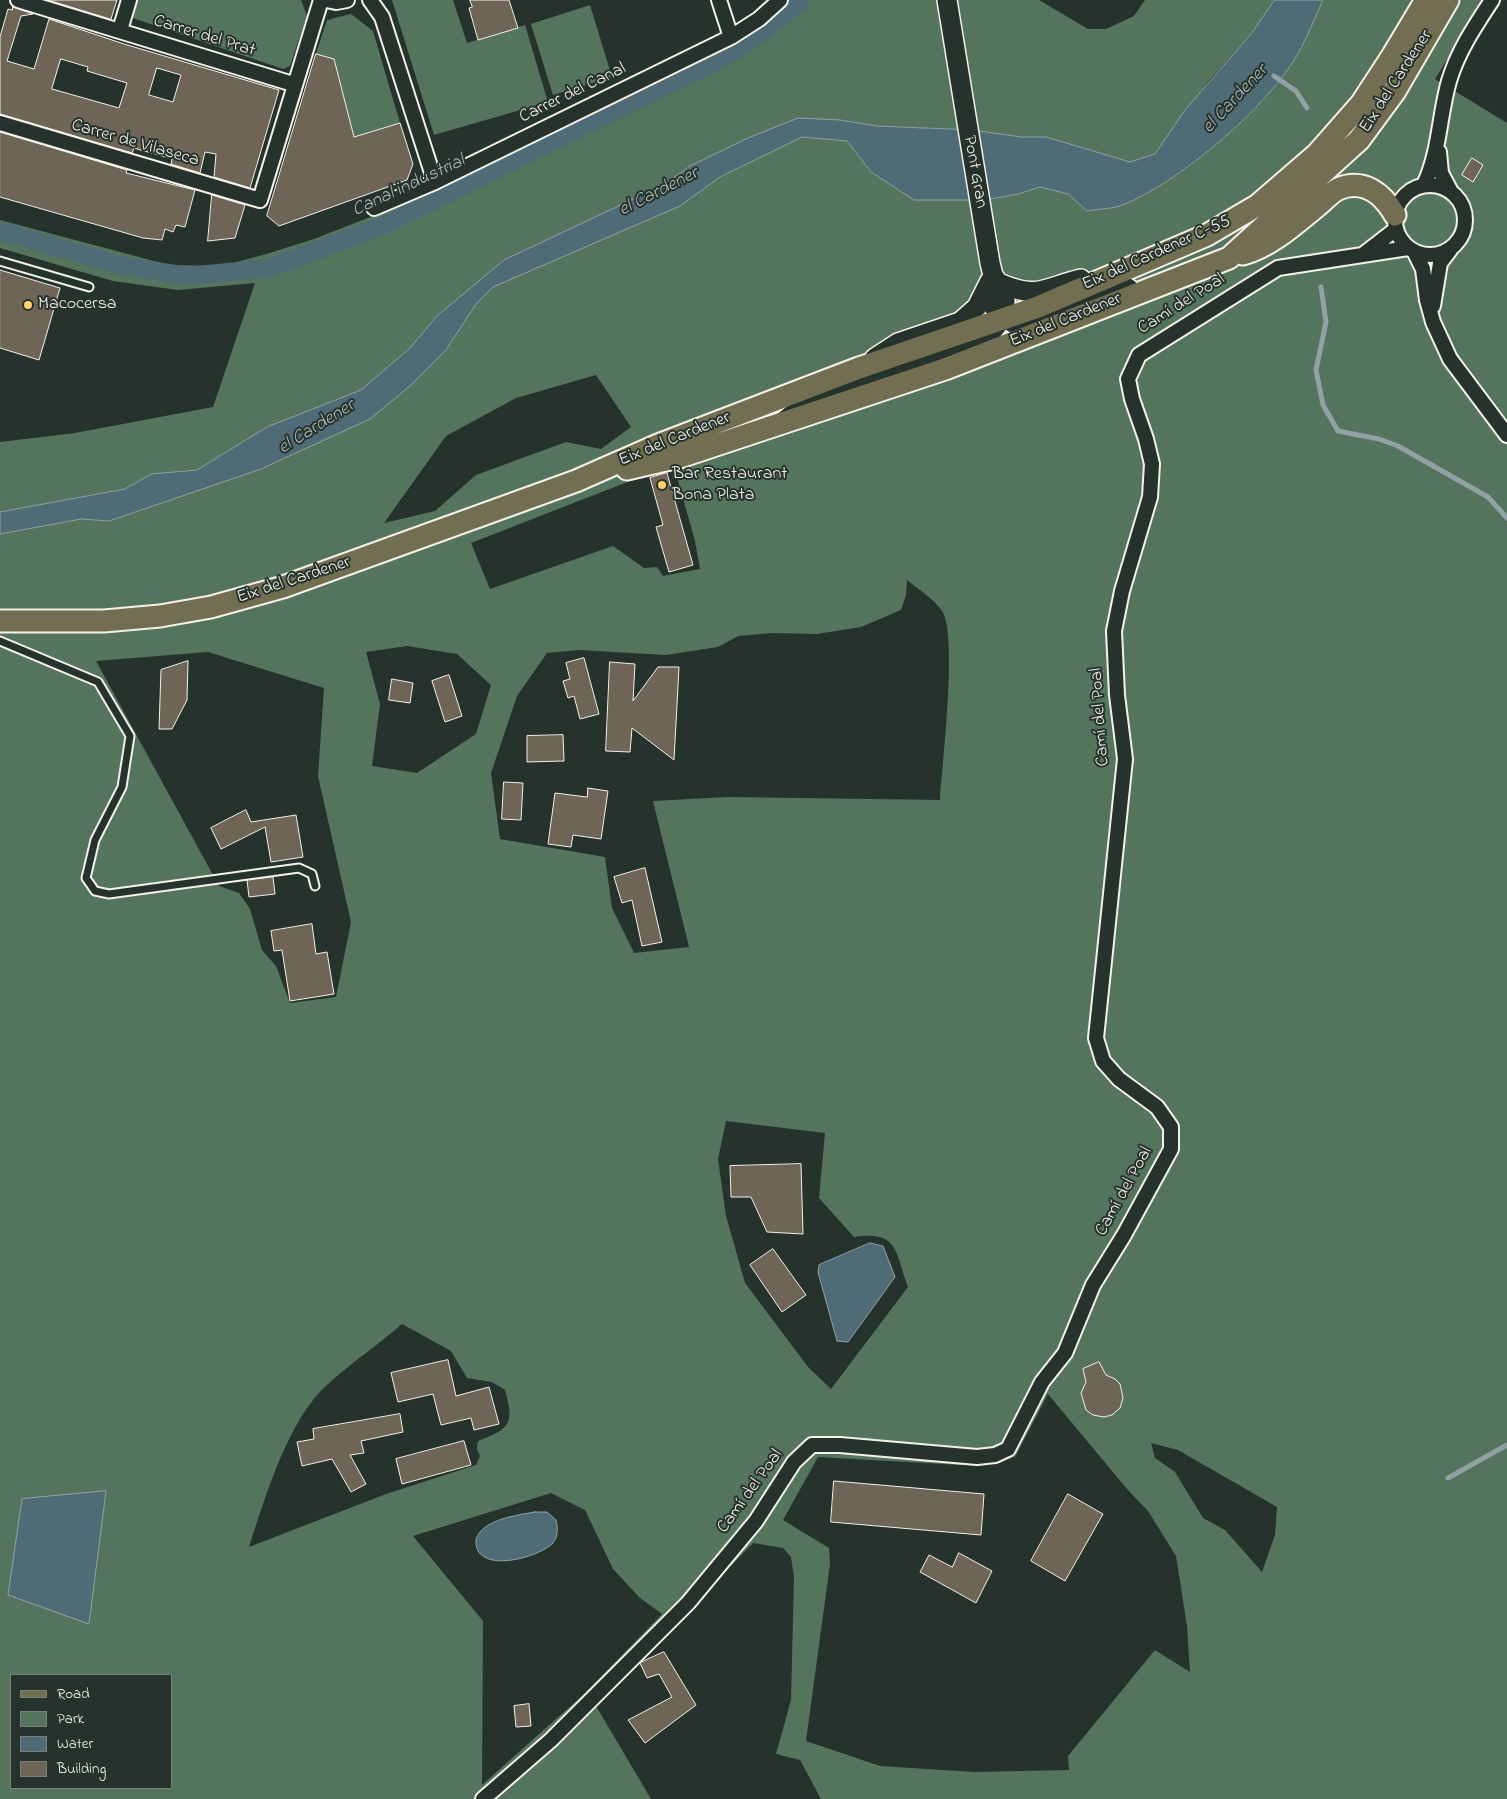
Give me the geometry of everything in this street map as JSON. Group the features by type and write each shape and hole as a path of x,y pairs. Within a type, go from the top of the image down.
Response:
{"main road":[{"name":"Eix del Cardener C-55","path":"859,368 907,353 1004,317 1038,307 1207,235 1240,217 1258,205 1317,154 1361,104 1426,0"},
{"name":"Eix del Cardener","path":"576,481 683,456 945,369 1229,258 1359,140 1395,91 1448,0"},
{"path":"1229,258 1252,252 1286,231 1338,189 1355,186 1370,188 1386,199 1396,222"},
{"name":"Eix del Cardener","path":"0,621 104,621 160,616 211,607 284,587 576,481 658,445 859,368"}],"street":[{"name":"Carrer del Prat","path":"18,0 293,84"},
{"path":"120,30 129,0"},
{"path":"293,84 320,0"},
{"path":"326,0 336,2 347,0"},
{"path":"370,0 382,17 435,182"},
{"path":"719,0 731,37"},
{"name":"Carrer del Canal","path":"374,208 435,182 731,37 759,19 780,0"},
{"name":"Pont Gran","path":"947,0 992,277 994,307 1004,317"},
{"path":"1424,184 1438,144 1444,104 1455,65 1461,50 1492,0"},
{"name":"Carrer de Vilaseca","path":"0,123 260,200 293,84"},
{"path":"1433,322 1433,300 1440,263 1462,237 1466,220 1463,205 1450,190 1442,173 1438,144"},
{"path":"1450,190 1440,186 1424,184 1405,195 1398,204 1396,222 1401,239 1411,249 1423,270 1426,300 1433,322 1450,359 1507,435"},
{"path":"1362,255 1396,222"},
{"path":"1362,255 1411,249 1428,255 1450,250"},
{"name":"Camí del Poal","path":"483,1799 552,1740 688,1603 756,1521 794,1462 812,1445 977,1457 995,1455 1008,1449 1042,1382 1065,1354 1093,1285 1124,1235 1171,1149 1171,1127 1157,1107 1119,1079 1103,1061 1096,1038 1125,759 1117,695 1114,631 1122,591 1150,498 1152,464 1128,379 1139,355 1278,268 1362,255"},
{"path":"859,368 898,343 960,322 977,306 992,277 1031,293 1054,288 1078,279 1124,270"},
{"path":"783,422 807,402 833,391 946,353 990,335 1004,317 1013,323 1044,318 1120,289 1166,282"}],"lane":[{"path":"0,261 89,287"},
{"path":"0,641 98,682 130,736 122,787 95,840 86,878 95,891 109,894 299,868 312,874 315,886"}],"green space":[{"path":"132,0 301,0 307,16 290,66 283,69 127,16"},
{"path":"392,0 453,0 467,43 525,25 548,102 434,135"},
{"path":"793,0 1039,0 1088,29 1106,29 1134,16 1145,0 1275,0 1251,34 1208,82 1155,154 1130,162 1046,137 1021,137 972,130 877,126 840,120 690,166 665,184 504,260 437,316 410,348 361,390 267,427 197,470 151,474 125,489 0,512 0,442 75,433 213,407 255,283 178,290 113,281 0,248 0,220 169,265 221,266 263,255 314,239 439,190 597,115 706,61 765,25"},
{"path":"1323,0 1484,0 1435,79 1507,123 1507,1799 821,1799 800,1760 776,1754 791,1700 794,1577 791,1557 783,1548 753,1543 596,1706 651,1799 0,1799 0,534 81,519 109,521 261,469 290,456 446,350 476,304 493,287 680,206 720,177 802,137 847,141 871,172 914,200 985,200 1018,194 1040,187 1068,194 1087,211 1111,208 1121,206 1168,181 1213,147 1234,129 1272,90 1292,64","holes":["596,375 631,427 601,449 566,442 476,475 435,511 384,523 446,436 516,398","675,470 695,541 700,569 663,576 657,567 644,568 613,546 490,589 471,543 630,481","907,580 939,607 947,625 949,646 948,701 940,800 728,797 653,801 689,947 634,953 612,908 605,857 500,839 491,773 517,696 547,653 579,650 666,655 718,647 738,636 771,633 817,634 861,627 901,610 906,595","407,646 457,654 491,685 476,734 417,773 372,766 380,704 366,652","208,652 324,688 318,776 351,922 336,997 290,1003 276,966 262,950 250,909 239,893 219,886 96,661","726,1121 825,1133 819,1198 854,1237 880,1237 893,1246 897,1254 908,1287 831,1389 808,1367 745,1283 726,1216 718,1159","402,1324 451,1351 467,1378 492,1382 505,1390 509,1411 507,1424 497,1433 478,1441 477,1449 480,1456 476,1465 386,1494 249,1547 270,1483 301,1417 328,1384","1048,1394 1127,1489 1148,1511 1176,1556 1187,1626 1190,1672 1155,1650 1068,1756 1069,1770 974,1772 880,1766 806,1741 830,1564 829,1548 783,1520 818,1457 961,1465 1015,1457","1151,1443 1178,1450 1277,1507 1275,1535 1262,1572 1225,1530 1203,1518 1175,1472 1155,1458","551,1493 585,1510 613,1569 640,1598 662,1614 584,1694 482,1785 483,1621 413,1536"]},
{"path":"590,5 612,77 553,95 531,24"},
{"path":"351,14 373,31 400,123 354,137 316,54 327,20"}],"water":[{"name":"el Cardener","path":"1275,0 1323,0 1292,64 1254,109 1213,147 1168,181 1125,204 1087,211 1068,194 1040,187 1018,194 985,200 914,200 871,172 847,141 802,137 720,177 680,206 493,287 476,304 446,350 410,386 370,419 261,469 109,521 81,519 0,534 0,512 125,489 151,474 197,470 267,427 361,390 410,348 437,316 504,260 665,184 690,166 748,138 798,118 840,120 877,126 972,130 1021,137 1046,137 1130,162 1155,154 1185,110 1251,34"},
{"path":"870,1243 883,1246 895,1277 848,1342 837,1341 818,1272 819,1265"},
{"path":"106,1491 89,1624 8,1595 22,1499"},
{"path":"535,1512 547,1512 556,1520 556,1538 546,1549 522,1558 508,1560 495,1560 485,1557 478,1550 476,1539 480,1532 493,1522"}],"building":[{"path":"48,0 117,0 111,19"},
{"path":"470,0 509,0 518,28 478,40 469,8 472,7"},
{"path":"13,7 33,14 21,16 7,61 34,69 49,19 124,44 279,90 250,188 214,177 216,154 205,152 200,173 171,164 172,159 134,148 132,153 0,114 0,37 8,9 12,10","holes":["61,59 88,67 87,71 127,83 119,108 52,89","157,68 181,75 173,102 149,95"]},
{"path":"316,54 334,59 354,137 400,123 413,164 407,180 279,226 267,216"},
{"path":"0,132 127,170 126,173 195,190 185,227 176,225 173,232 165,229 162,240 143,238 0,197"},
{"path":"1472,158 1483,165 1473,182 1462,175"},
{"path":"212,195 245,205 235,238 208,241"},
{"name":"Macocersa","path":"0,270 60,288 39,360 0,348"},
{"path":"667,473 693,565 669,572 656,527 663,525 650,478"},
{"path":"584,658 599,714 580,719 574,696 568,698 563,681 570,679 566,663"},
{"path":"188,661 187,700 172,729 159,729 161,670"},
{"path":"610,662 635,664 633,701 658,667 679,667 674,760 632,728 630,752 606,751"},
{"path":"449,675 462,716 445,722 432,681"},
{"path":"392,679 413,683 410,703 389,700"},
{"path":"563,735 564,761 527,762 527,736"},
{"path":"504,782 523,783 521,820 502,819"},
{"path":"588,788 608,791 601,839 573,835 571,847 548,844 555,793 587,797"},
{"path":"246,810 251,822 296,815 303,857 271,862 265,827 221,849 211,828"},
{"path":"645,868 662,942 642,946 632,900 622,903 614,877"},
{"path":"273,877 275,894 249,897 247,880"},
{"path":"312,924 316,954 327,952 334,994 290,1001 282,950 274,951 271,931"},
{"path":"801,1164 803,1234 767,1232 751,1197 731,1197 730,1166"},
{"path":"773,1249 806,1295 782,1312 750,1265"},
{"path":"448,1360 456,1396 489,1387 499,1424 474,1430 471,1418 441,1425 433,1394 398,1402 391,1373"},
{"path":"1099,1362 1106,1375 1115,1379 1120,1384 1123,1398 1120,1408 1112,1415 1104,1417 1093,1415 1086,1410 1081,1393 1086,1382 1083,1369"},
{"path":"400,1414 403,1432 361,1441 364,1453 350,1455 366,1484 351,1492 332,1459 302,1466 297,1442 314,1439 313,1429"},
{"path":"464,1441 471,1465 402,1484 396,1459"},
{"path":"834,1481 984,1494 981,1535 831,1522"},
{"path":"1068,1494 1103,1514 1065,1581 1031,1561"},
{"path":"959,1553 992,1571 976,1603 920,1572 929,1555 952,1567"},
{"path":"664,1652 696,1705 645,1743 628,1720 672,1697 659,1674 647,1678 640,1663"},
{"path":"529,1704 531,1726 516,1727 514,1706"}],"waterway":[{"name":"Canal industrial","path":"0,231 120,265 187,276 269,268 380,227 725,57 767,30 801,0"},
{"name":"el Cardener","path":"1274,76 1296,91 1307,108"},
{"path":"1321,287 1326,322 1316,370 1323,405 1338,431 1379,439 1398,446 1488,497 1507,518"},
{"path":"1448,1478 1507,1445"}],"place":[{"name":"Macocersa","path":"28,305"},
{"name":"Bar Restaurant Bona Plata","path":"662,485"}]}
